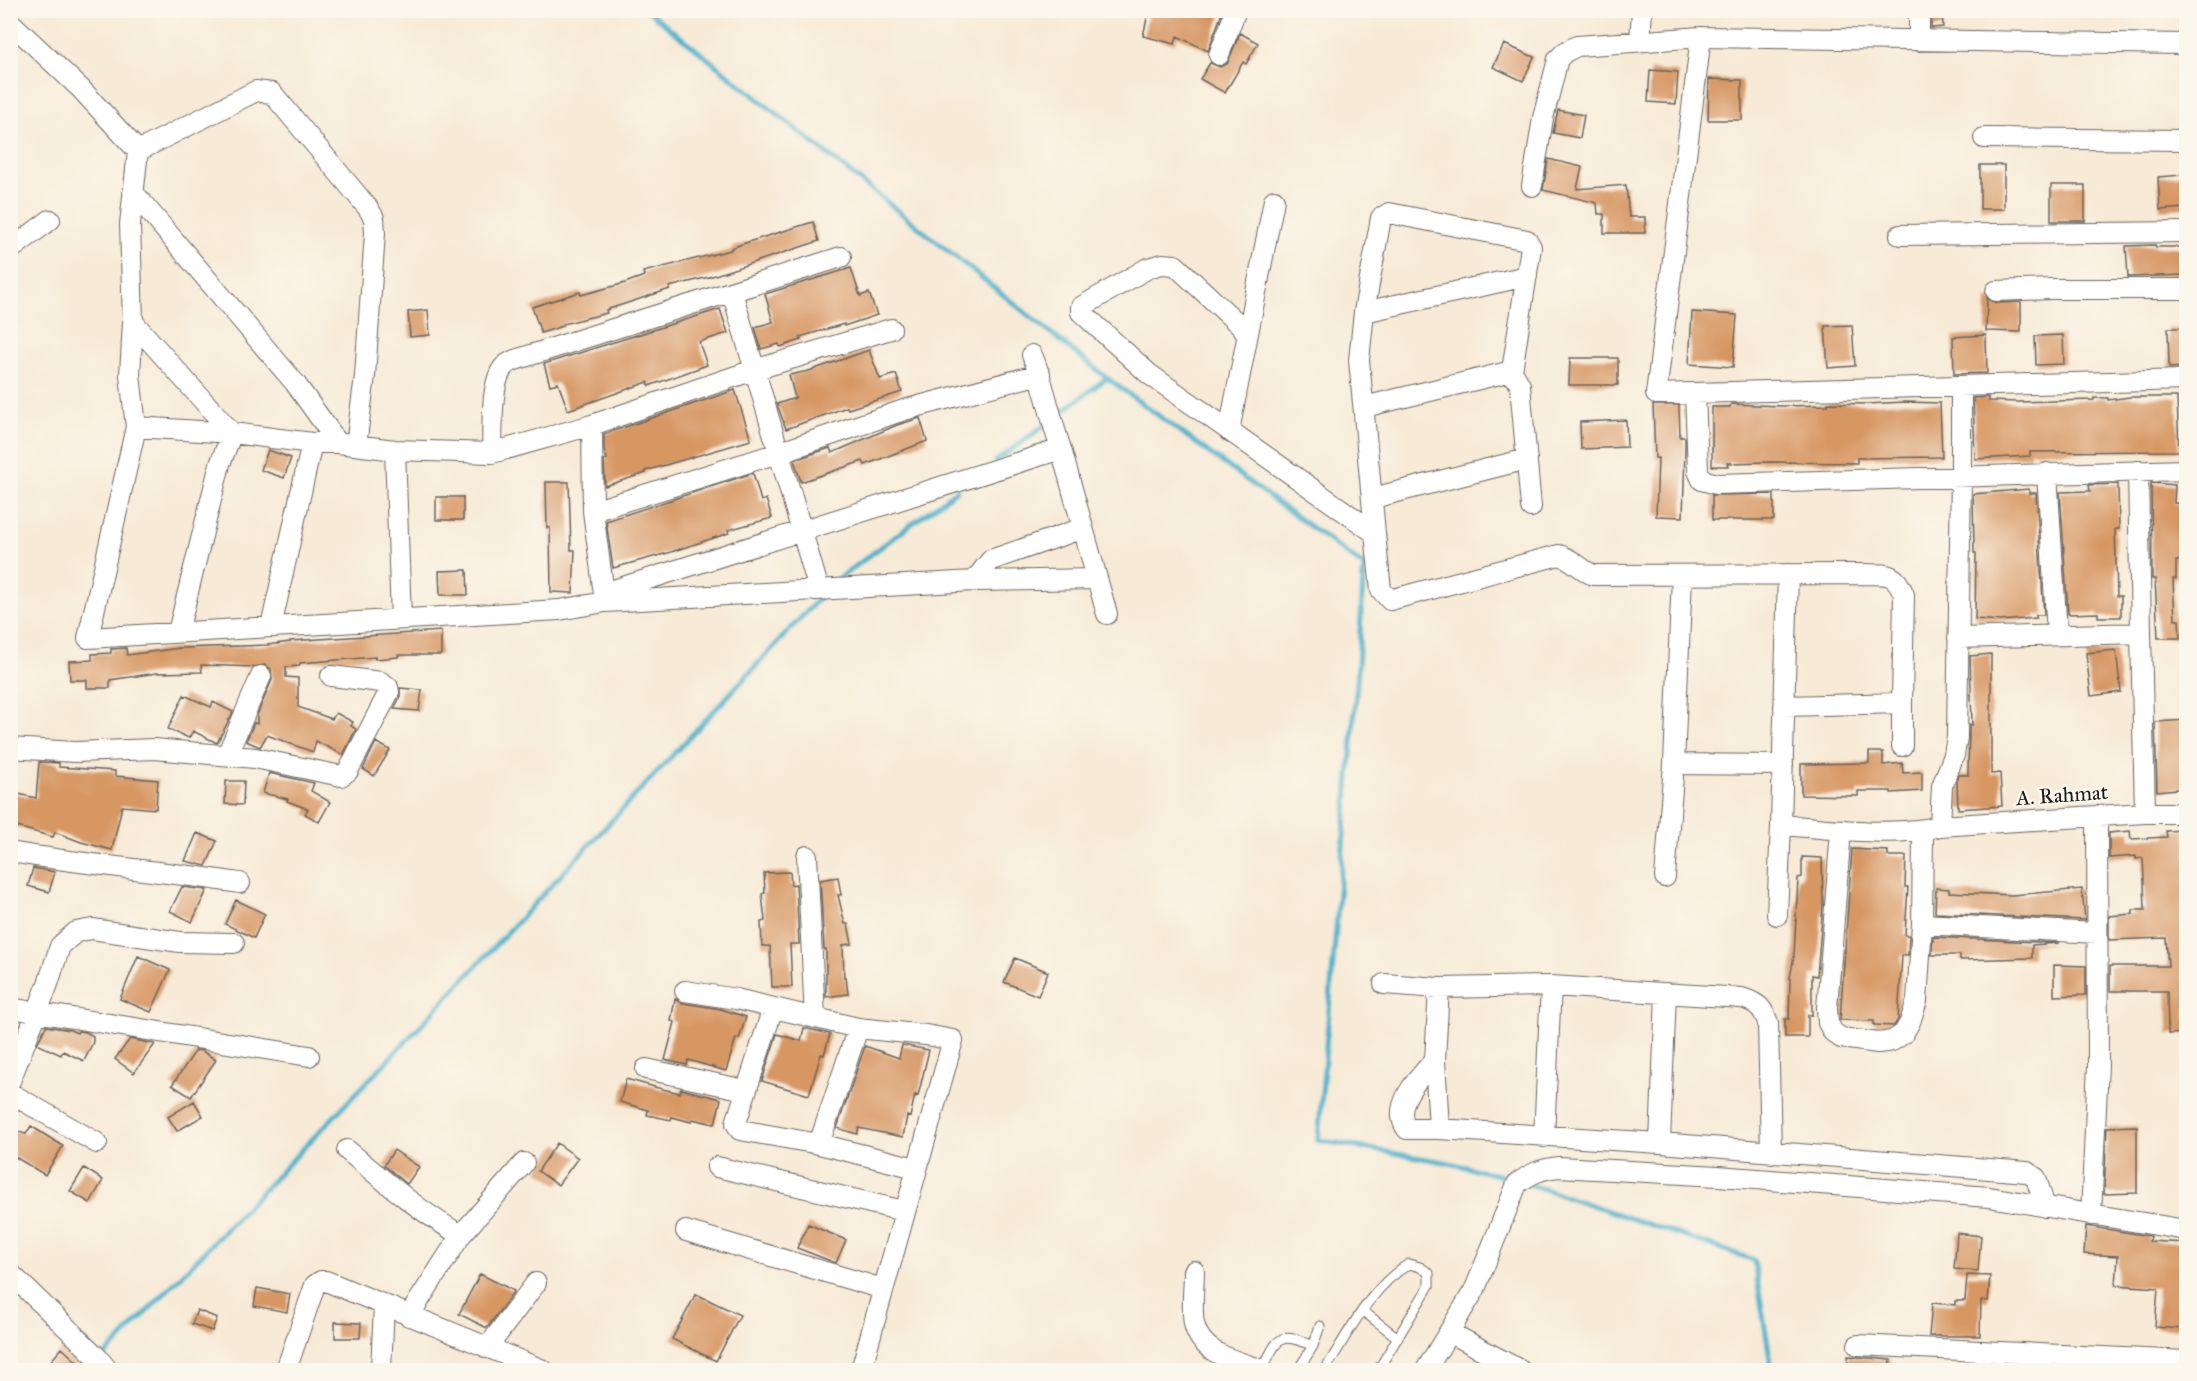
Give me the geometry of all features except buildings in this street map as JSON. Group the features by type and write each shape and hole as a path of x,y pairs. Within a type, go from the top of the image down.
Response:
{"street":[{"path":"1220,55 1236,10"},
{"path":"1640,41 1642,10"},
{"path":"1919,10 1919,41"},
{"path":"10,22 81,88 138,151 130,224 133,322 130,375 136,427 88,638 559,609 604,598 801,532 1061,450"},
{"path":"1701,37 1656,394 1961,388 2187,380"},
{"path":"1532,186 1543,118 1558,59 1565,52 1577,46 1701,37 2187,44"},
{"path":"138,151 256,91 265,91 272,93 368,208 374,218 375,233 364,376 347,444"},
{"path":"1984,138 2187,140"},
{"path":"134,192 347,444"},
{"path":"1229,431 1274,200"},
{"path":"1531,507 1520,385 1512,371 1531,247 1527,240 1389,213 1381,218 1364,312 1359,360 1381,590 1390,600 1559,555 1567,557 1582,570 1593,575 1890,575 1896,579 1904,595 1902,746"},
{"path":"10,250 50,220"},
{"path":"1900,235 2187,232"},
{"path":"492,453 495,388 504,366 515,360 841,257"},
{"path":"1248,333 1175,266 1162,264 1148,268 1081,307 1081,312 1149,374 1375,533"},
{"path":"1364,312 1527,276"},
{"path":"1996,291 2187,289"},
{"path":"732,292 801,532 824,590"},
{"path":"133,322 232,433"},
{"path":"136,427 232,433 395,450 492,453 592,426 754,370 891,329"},
{"path":"1032,355 1040,374 1107,614"},
{"path":"1364,407 1512,371"},
{"path":"593,511 778,453 904,410 1040,374"},
{"path":"1841,830 1827,1008 1828,1023 1833,1032 1841,1038 1878,1043 1892,1041 1903,1034 1917,1001 1932,828 1942,786 1954,755 1957,737 1961,388"},
{"path":"1695,393 1698,471 1702,480 1717,484 2187,470"},
{"path":"592,426 593,511 604,598"},
{"path":"178,632 220,464 232,433"},
{"path":"271,627 312,443"},
{"path":"395,450 401,619"},
{"path":"1373,498 1527,459"},
{"path":"2138,471 2145,813"},
{"path":"2048,474 2057,634"},
{"path":"974,581 990,560 1083,528"},
{"path":"1777,915 1788,574"},
{"path":"1665,877 1674,764 1682,575"},
{"path":"604,598 824,590 974,581 1097,579"},
{"path":"1958,638 2141,633"},
{"path":"227,755 261,676"},
{"path":"10,748 75,752 154,749 227,755 255,758 341,776 345,774 388,698 388,687 381,682 332,676"},
{"path":"1784,706 1902,703"},
{"path":"1674,764 1783,765"},
{"name":"A. Rahmat","path":"1781,825 1841,830 1932,828 2145,813 2187,813"},
{"path":"2091,1215 2098,1065 2097,818"},
{"path":"10,852 240,883"},
{"path":"807,856 815,1018"},
{"path":"1922,924 2097,933"},
{"path":"10,1081 60,946 76,932 92,929 180,942 234,943"},
{"path":"1384,984 1438,988 1551,986 1742,998 1761,1006 1768,1023 1771,1153"},
{"path":"1544,1137 1551,986"},
{"path":"1438,988 1435,1060 1438,1129"},
{"path":"685,991 858,1028 953,1040 861,1371"},
{"path":"1660,1143 1666,993"},
{"path":"10,1008 309,1056"},
{"path":"773,1008 736,1124 740,1130 819,1144 916,1168"},
{"path":"819,1144 858,1028"},
{"path":"1435,1060 1416,1080 1404,1104 1402,1118 1407,1129 1660,1143 2027,1172 2036,1178 2045,1207"},
{"path":"646,1069 746,1090"},
{"path":"10,1093 97,1143"},
{"path":"347,1150 404,1196 461,1235"},
{"path":"409,1316 461,1235 524,1163"},
{"path":"717,1167 904,1211"},
{"path":"1426,1371 1478,1281 1524,1179 1559,1167 1718,1176 1989,1197 2187,1230"},
{"path":"686,1231 883,1289"},
{"path":"1194,1272 1194,1323 1203,1343 1222,1357 1262,1370"},
{"path":"10,1273 103,1365"},
{"path":"286,1371 315,1285 326,1281 487,1348 509,1364 543,1371"},
{"path":"487,1348 536,1283"},
{"path":"381,1371 384,1306"},
{"path":"1449,1332 1520,1371"},
{"path":"1858,1345 2187,1361"}],"lane":[{"path":"1325,1371 1363,1311 1394,1273 1409,1264 1420,1267 1429,1273 1429,1286 1378,1371"},
{"path":"1363,1311 1398,1338"},
{"path":"1298,1371 1313,1346 1320,1326"},
{"path":"1262,1370 1276,1343 1283,1339 1294,1337 1313,1346"}],"waterway":[{"path":"647,10 1107,378 1364,566 1357,683 1318,1140 1450,1163 1517,1180"},
{"path":"1056,416 1107,378"},
{"path":"996,461 1049,422"},
{"path":"833,583 957,490"},
{"path":"91,1370 410,1037 822,595"},
{"path":"1526,1183 1754,1260 1772,1370"}]}
